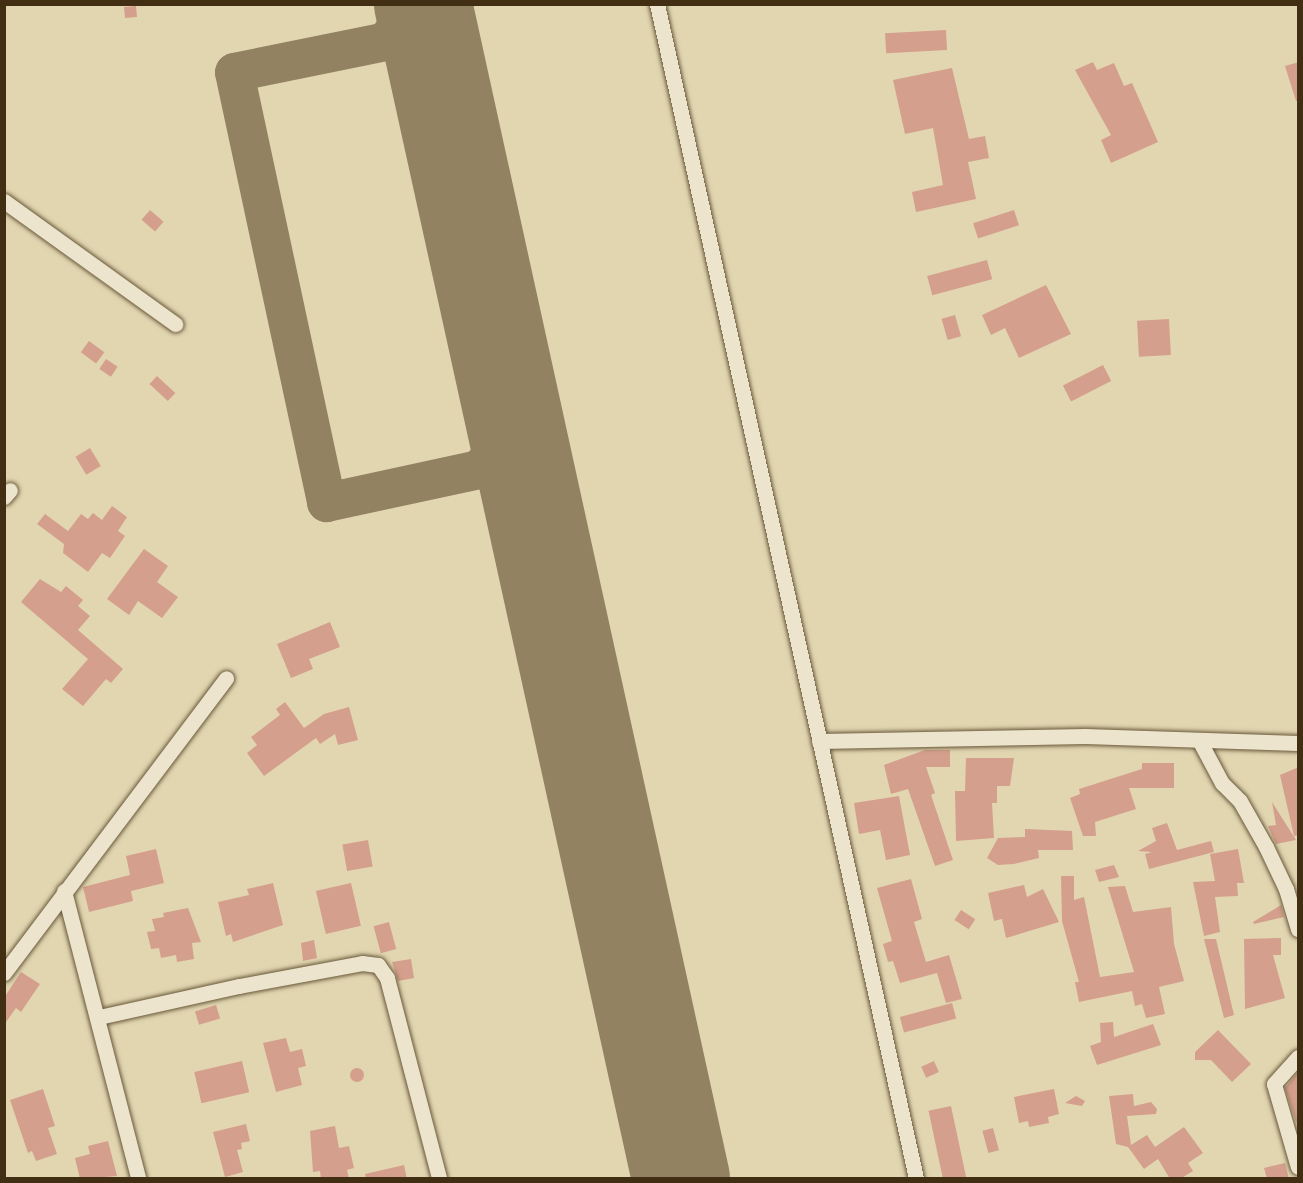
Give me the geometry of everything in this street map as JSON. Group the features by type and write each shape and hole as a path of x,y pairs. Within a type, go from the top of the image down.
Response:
{"street":[{"path":"657,4 916,1179"},
{"path":"4,201 176,324"},
{"path":"4,973 226,678"},
{"path":"819,741 1085,736 1299,743"},
{"path":"1199,740 1222,783 1240,801 1266,847 1299,929"},
{"path":"64,891 99,1017 138,1179"},
{"path":"99,1017 239,986 362,963 378,965 387,978 439,1179"},
{"path":"1299,1057 1274,1084 1299,1167"}],"building":[{"path":"136,6 137,17 125,18 124,7"},
{"path":"946,30 947,50 886,53 885,33"},
{"path":"1093,62 1097,70 1114,63 1124,86 1132,83 1158,142 1111,163 1101,140 1111,135 1075,70"},
{"path":"1299,62 1299,100 1296,101 1285,66"},
{"path":"952,68 969,139 985,136 989,158 968,162 976,199 916,212 912,192 943,185 933,128 905,134 893,80"},
{"path":"150,210 164,222 155,232 141,220"},
{"path":"1014,210 1019,225 978,239 973,223"},
{"path":"987,260 992,279 932,295 927,276"},
{"path":"1046,285 1071,334 1019,358 1005,328 991,335 982,315"},
{"path":"955,315 961,336 948,340 942,319"},
{"path":"1169,319 1171,355 1139,357 1137,321"},
{"path":"89,341 104,352 96,363 81,352"},
{"path":"106,359 118,367 111,377 99,369"},
{"path":"1103,365 1111,381 1071,401 1063,385"},
{"path":"157,376 175,393 168,401 149,384"},
{"path":"90,448 101,466 86,475 75,457"},
{"path":"112,506 127,517 118,531 125,536 110,558 102,553 88,572 63,553 64,544 37,524 45,514 68,531 81,514 88,519 93,513 102,520"},
{"path":"144,549 168,566 157,582 178,597 162,618 138,601 129,615 107,599"},
{"path":"40,579 61,592 66,586 83,600 78,606 90,616 78,630 123,669 111,683 106,679 83,706 62,689 88,659 21,602"},
{"path":"330,622 340,647 309,659 313,669 291,678 277,644"},
{"path":"285,702 304,728 324,714 349,707 358,740 338,745 335,734 320,744 316,738 264,776 247,753 257,745 251,737 280,715 276,709"},
{"path":"925,750 950,750 950,767 926,767 935,793 931,795 953,860 935,866 908,789 891,794 884,765"},
{"path":"966,758 1014,758 1010,786 997,786 997,803 992,803 994,838 956,841 955,791 965,791"},
{"path":"1142,763 1174,763 1174,788 1129,788 1136,809 1095,822 1096,836 1083,836 1070,798 1080,794 1079,789 1142,769"},
{"path":"1299,767 1299,835 1294,836 1280,775"},
{"path":"899,796 910,855 886,860 880,830 859,834 854,803"},
{"path":"1272,802 1296,840 1276,844 1268,826 1276,825"},
{"path":"1167,823 1177,850 1211,841 1214,852 1149,869 1145,854 1152,852 1138,851 1156,841 1152,828"},
{"path":"1025,829 1072,831 1073,850 1038,850 1039,858 1014,864 998,865 987,858 998,838 1025,837"},
{"path":"368,840 373,867 347,871 342,845"},
{"path":"156,849 164,883 131,891 133,901 89,912 83,887 130,875 126,856"},
{"path":"1238,849 1244,883 1237,883 1238,896 1215,897 1220,932 1204,936 1193,882 1215,881 1210,854"},
{"path":"1114,865 1119,877 1099,882 1095,870"},
{"path":"1061,876 1074,876 1074,900 1084,897 1100,977 1134,972 1108,887 1125,886 1133,912 1171,907 1174,944 1184,981 1159,987 1165,1014 1146,1018 1142,1004 1135,1006 1132,991 1079,1002 1075,982 1079,982 1062,921"},
{"path":"911,879 922,919 914,922 926,962 949,955 962,999 946,1003 937,973 900,983 893,961 888,962 883,944 892,941 877,888"},
{"path":"273,883 283,925 233,942 231,934 226,936 218,902 249,895 247,889"},
{"path":"351,883 361,926 326,934 316,891"},
{"path":"1024,885 1027,897 1043,889 1059,922 1006,938 1002,919 994,921 988,893"},
{"path":"1281,905 1284,917 1254,924 1253,922"},
{"path":"188,908 201,942 192,943 194,959 177,962 176,955 161,958 159,948 151,949 147,932 155,931 152,919 164,917 163,913"},
{"path":"961,910 975,919 969,929 954,920"},
{"path":"389,922 396,949 381,953 374,926"},
{"path":"1281,938 1281,955 1273,955 1285,998 1245,1009 1244,939"},
{"path":"1204,939 1216,939 1234,1015 1224,1018"},
{"path":"314,940 317,958 303,961 301,943"},
{"path":"411,959 414,978 398,981 392,962"},
{"path":"21,972 40,984 21,1012 16,1008 4,1025 4,998"},
{"path":"952,1003 956,1018 904,1032 900,1017"},
{"path":"216,1005 220,1018 199,1025 195,1011"},
{"path":"1113,1022 1114,1037 1153,1024 1161,1045 1097,1065 1090,1046 1101,1042 1100,1023"},
{"path":"1218,1030 1251,1064 1232,1082 1211,1060 1195,1060 1195,1052"},
{"path":"286,1038 290,1052 302,1049 306,1066 298,1068 302,1085 276,1092 263,1043"},
{"path":"242,1061 249,1092 201,1103 194,1072"},
{"path":"934,1061 939,1072 926,1078 921,1067"},
{"path":"357,1068 362,1070 364,1075 362,1080 357,1082 352,1080 350,1075 352,1070"},
{"path":"1299,1071 1299,1122 1296,1122 1285,1088"},
{"path":"43,1089 55,1126 48,1128 57,1154 36,1161 32,1151 28,1153 10,1100"},
{"path":"1054,1089 1059,1114 1048,1117 1049,1123 1029,1127 1028,1121 1019,1123 1014,1097"},
{"path":"1133,1094 1134,1106 1151,1102 1157,1109 1156,1114 1127,1116 1131,1145 1147,1135 1155,1147 1184,1127 1203,1153 1188,1163 1193,1171 1180,1179 1170,1179 1158,1159 1144,1169 1128,1147 1116,1144 1109,1096"},
{"path":"1076,1096 1085,1101 1082,1106 1065,1103"},
{"path":"951,1106 966,1178 943,1178 929,1111"},
{"path":"246,1124 250,1141 241,1143 242,1149 237,1150 243,1172 225,1177 213,1132"},
{"path":"335,1126 339,1148 349,1146 354,1168 347,1170 349,1179 321,1179 320,1171 313,1172 310,1131"},
{"path":"993,1128 999,1150 988,1153 982,1131"},
{"path":"108,1141 117,1176 80,1179 75,1158 90,1154 88,1146"},
{"path":"1285,1163 1289,1179 1267,1179 1264,1168"},
{"path":"404,1165 407,1179 366,1179 365,1174"}],"taxiway":[{"path":"405,13 386,41 234,72 326,502 479,469 500,444"}],"runway":[{"path":"423,4 681,1178"}]}
